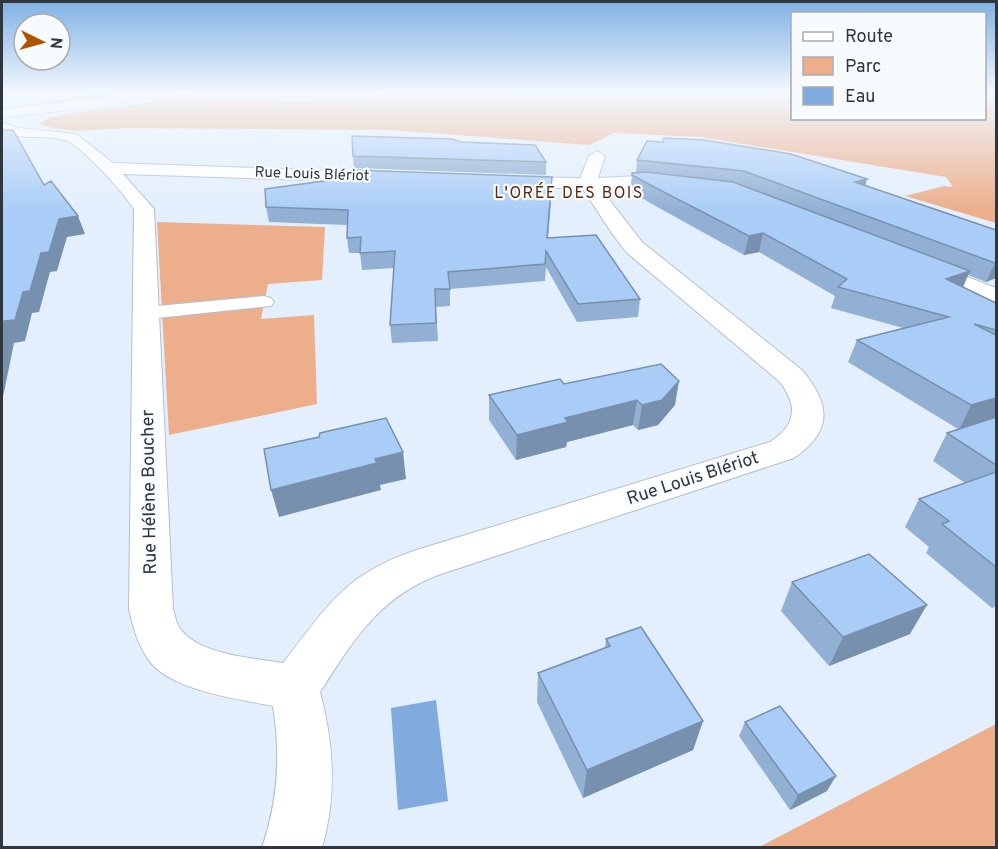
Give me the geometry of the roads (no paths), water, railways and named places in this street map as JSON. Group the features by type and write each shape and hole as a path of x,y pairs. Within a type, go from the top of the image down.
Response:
{"street":[{"name":"Rue Hélène Boucher","path":"28,133 74,138 136,196 145,213 151,609 157,634 170,650 189,664 204,670 294,688"},
{"path":"589,184 590,171 597,156"},
{"name":"Rue Louis Blériot","path":"107,168 427,178"},
{"path":"478,180 589,184 639,181 693,186"},
{"name":"Rue Louis Blériot","path":"294,688 363,599 376,587 400,573 782,450 793,444 806,427 809,412 807,403 791,376 634,247 621,232 589,184"},
{"path":"903,259 996,296"},
{"path":"292,848 304,794 307,753 302,718 294,688"}],"lane":[{"path":"147,313 264,302"}],"water":[{"path":"436,700 448,801 398,810 391,708"}],"district":[{"name":"L'ORÉE DES BOIS","path":"569,194"}]}
